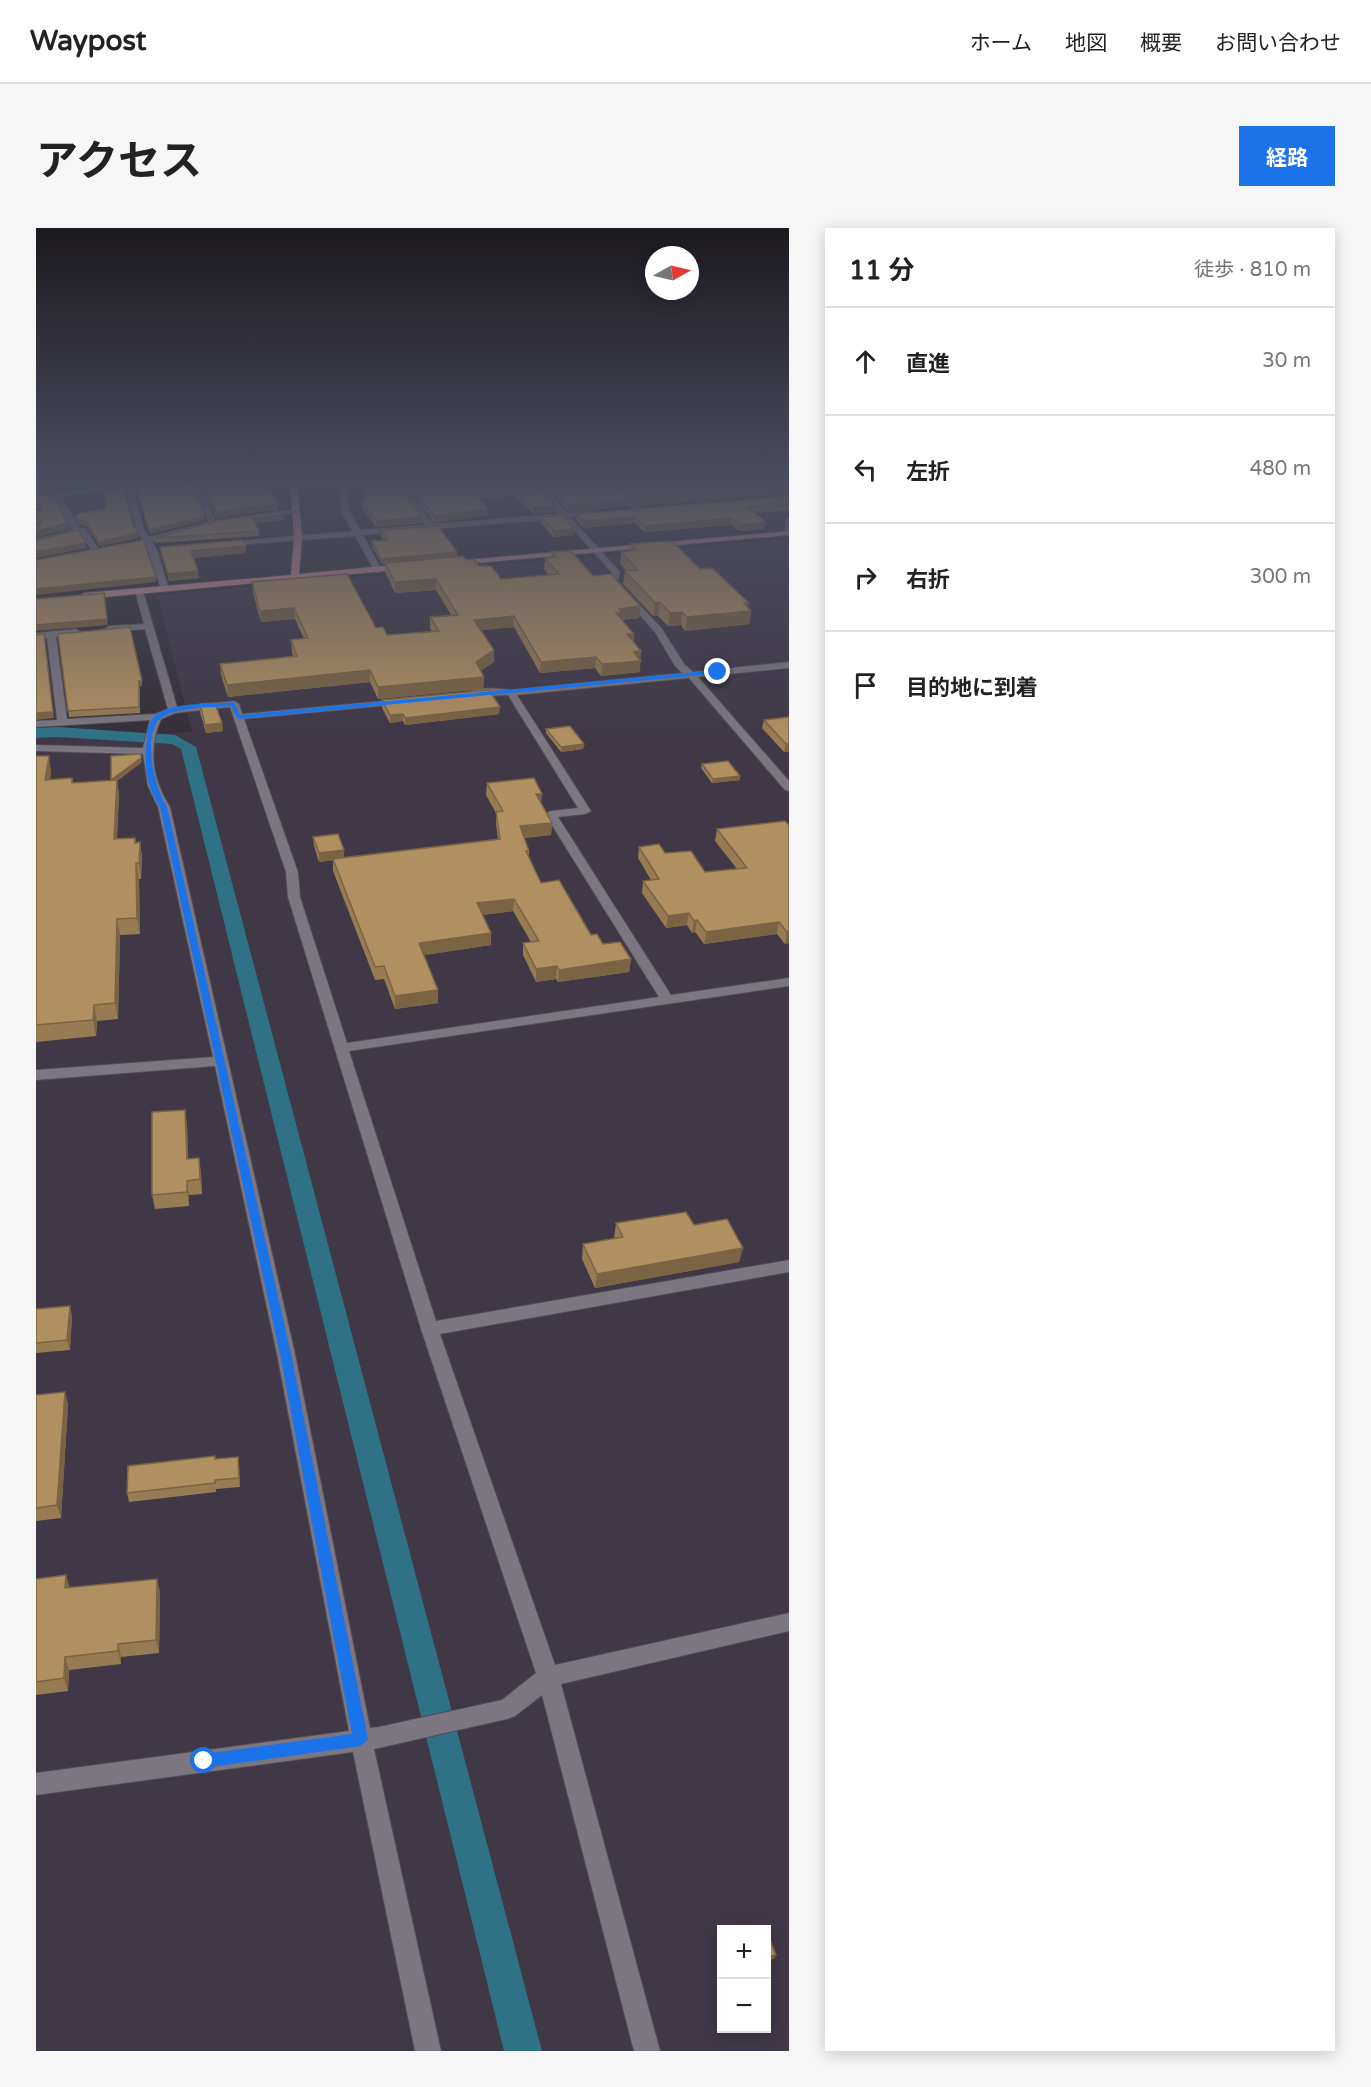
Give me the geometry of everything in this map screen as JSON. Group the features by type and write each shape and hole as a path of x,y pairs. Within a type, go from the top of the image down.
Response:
{"main road":[{"path":"295,576 296,565"},
{"path":"70,597 412,567"}],"street":[{"path":"158,565 165,589"},
{"path":"375,565 378,570"},
{"path":"609,565 617,574 614,581 659,631 680,666 692,676 789,788"},
{"path":"139,591 147,626 173,710"},
{"path":"94,630 147,626"},
{"path":"36,636 83,632"},
{"path":"51,634 62,722"},
{"path":"462,695 498,691 511,693 692,676 789,664"},
{"path":"511,693 585,811 552,814 667,999"},
{"path":"238,717 415,699"},
{"path":"36,724 158,717 173,710 234,704 292,872 294,897 430,1329 548,1677 646,2051"},
{"path":"158,717 151,729 148,769 155,795 164,807 286,1354 370,1739 428,2051"},
{"path":"36,748 149,748"},
{"path":"341,1048 789,982"},
{"path":"36,1075 219,1061"},
{"path":"430,1329 789,1266"},
{"path":"36,1784 370,1739 507,1708 548,1677 789,1622"}],"shaded area":[{"path":"495,565 789,565 789,2051 36,2051 36,738 192,732 157,595"}],"building":[{"path":"36,565 152,565 156,577 36,589"},
{"path":"165,565 196,565 198,571 168,574"},
{"path":"386,565 491,566 501,579 559,574 551,565 583,565 593,576 611,574 640,606 619,609 622,613 616,613 634,634 627,634 641,651 634,652 641,661 602,664 596,657 541,662 514,616 474,620 494,650 476,662 484,677 378,687 370,670 227,685 220,664 297,656 291,640 308,638 294,608 260,611 252,582 347,574 376,628 383,627 387,635 439,631 430,617 458,615 436,579 395,582"},
{"path":"633,565 696,565 700,569 712,568 749,603 744,603 751,611 687,617 682,612 670,613 660,602 655,603 625,571 638,570"},
{"path":"104,593 107,619 36,625 36,599"},
{"path":"130,627 142,681 139,681 139,707 68,711 58,634"},
{"path":"44,634 53,712 36,713 36,635"},
{"path":"489,690 500,707 405,718 403,714 390,715 382,700"},
{"path":"215,703 222,723 205,725 200,704"},
{"path":"789,717 789,744 786,744 764,720"},
{"path":"570,726 584,744 561,747 546,729"},
{"path":"141,754 141,758 111,780 111,756"},
{"path":"36,756 49,756 45,780 72,778 72,783 117,780 114,839 135,838 135,843 140,842 139,863 136,863 137,918 117,919 115,1003 94,1005 93,1020 36,1025"},
{"path":"728,761 740,776 713,779 702,764"},
{"path":"534,778 542,794 536,794 552,823 520,826 529,851 526,851 541,883 559,880 591,935 597,934 603,944 620,942 631,959 559,970 557,966 536,969 523,943 539,941 514,899 477,903 491,933 419,943 438,990 395,996 384,966 375,967 333,859 500,839 496,812 503,811 487,783"},
{"path":"785,821 789,825 789,931 787,932 779,922 706,932 689,913 668,916 643,881 659,879 639,847 659,844 665,853 691,851 705,872 747,868 717,829"},
{"path":"338,834 344,850 319,853 313,837"},
{"path":"185,1110 187,1159 199,1158 200,1179 187,1181 187,1192 152,1195 152,1112"},
{"path":"686,1212 694,1225 727,1219 743,1248 597,1274 583,1244 623,1237 616,1223"},
{"path":"70,1306 67,1340 36,1343 36,1309"},
{"path":"65,1392 57,1505 36,1508 36,1395"},
{"path":"215,1456 215,1459 238,1457 239,1478 127,1493 128,1466"},
{"path":"66,1575 65,1588 157,1579 156,1640 118,1644 118,1651 65,1657 64,1678 36,1682 36,1579"},
{"path":"771,1942 776,1955 771,1956"}],"waterway":[{"path":"36,733 58,732 175,740 188,747 523,2051"}],"route":[{"path":"204,1761 361,1739 286,1354 164,807 155,795 148,769 151,729 158,717 173,710 234,704 238,717 718,672"}]}
